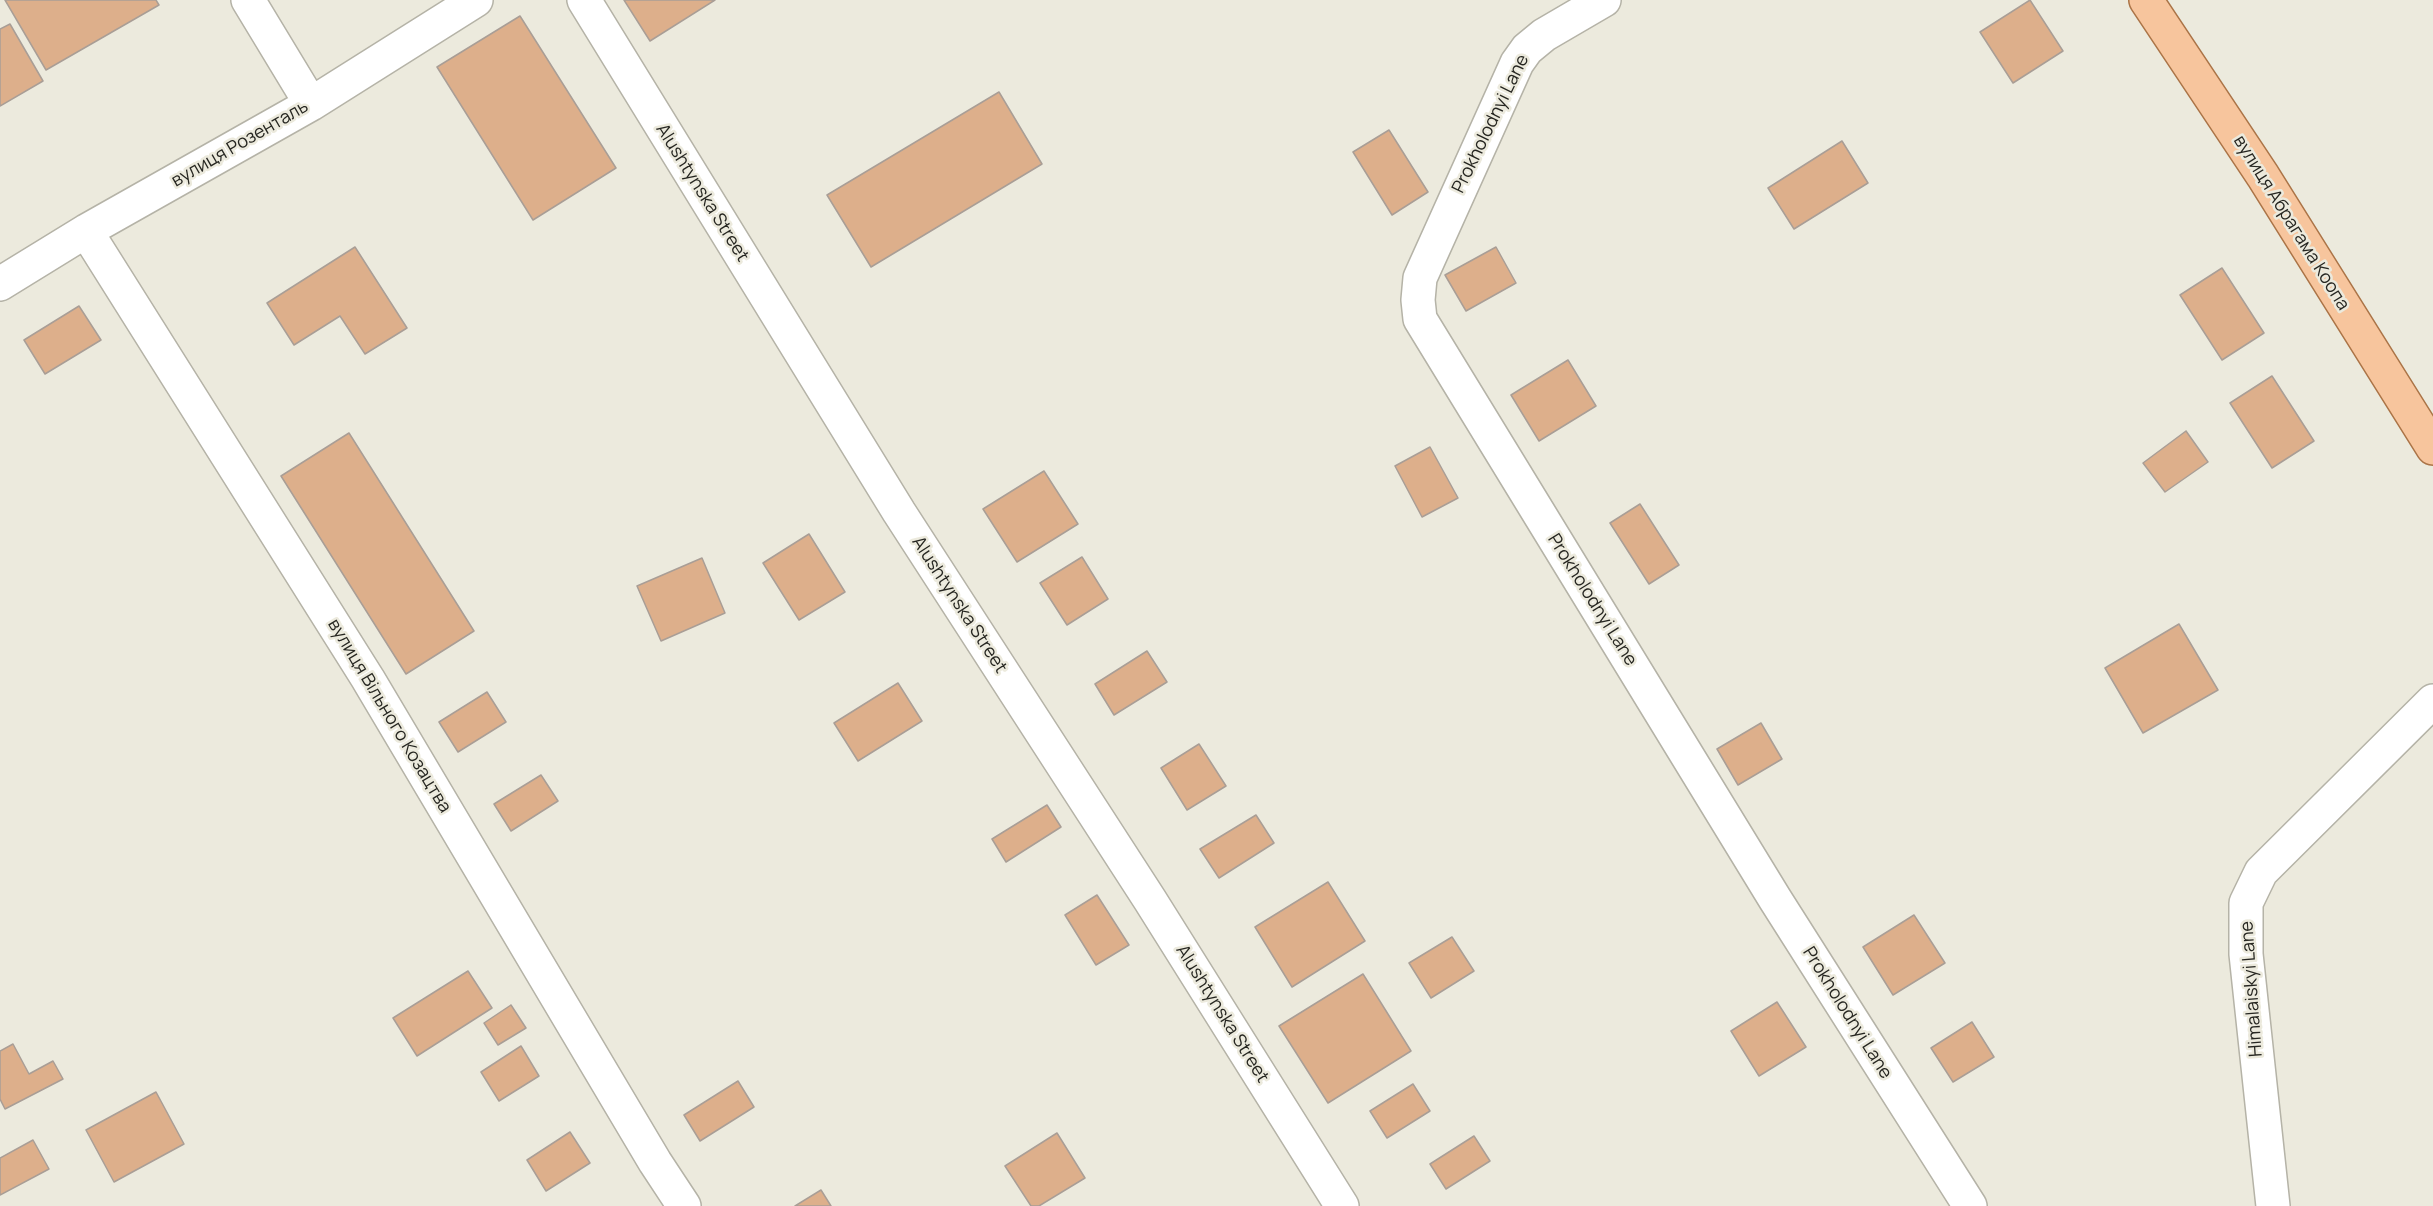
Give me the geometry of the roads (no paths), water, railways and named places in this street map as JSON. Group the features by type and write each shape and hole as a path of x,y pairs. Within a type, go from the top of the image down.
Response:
{"main road":[{"name":"вулиця Абрагама Коопа","path":"2146,0 2263,176 2433,448"}],"street":[{"path":"248,0 311,104"},
{"name":"вулиця Розенталь","path":"0,284 86,231 311,104 477,0"},
{"name":"Alushtynska Street","path":"584,0 899,512 1156,910 1342,1206"},
{"name":"Prokholodnyi Lane","path":"1604,0 1544,35 1527,49 1517,63 1420,278 1418,300 1420,319 1775,898 1970,1206"},
{"name":"вулиця Вільного Козацтва","path":"86,231 368,679 649,1152 684,1206"},
{"name":"Himalaiskyi Lane","path":"2273,1206 2246,954 2247,903 2261,872 2433,701"}]}
